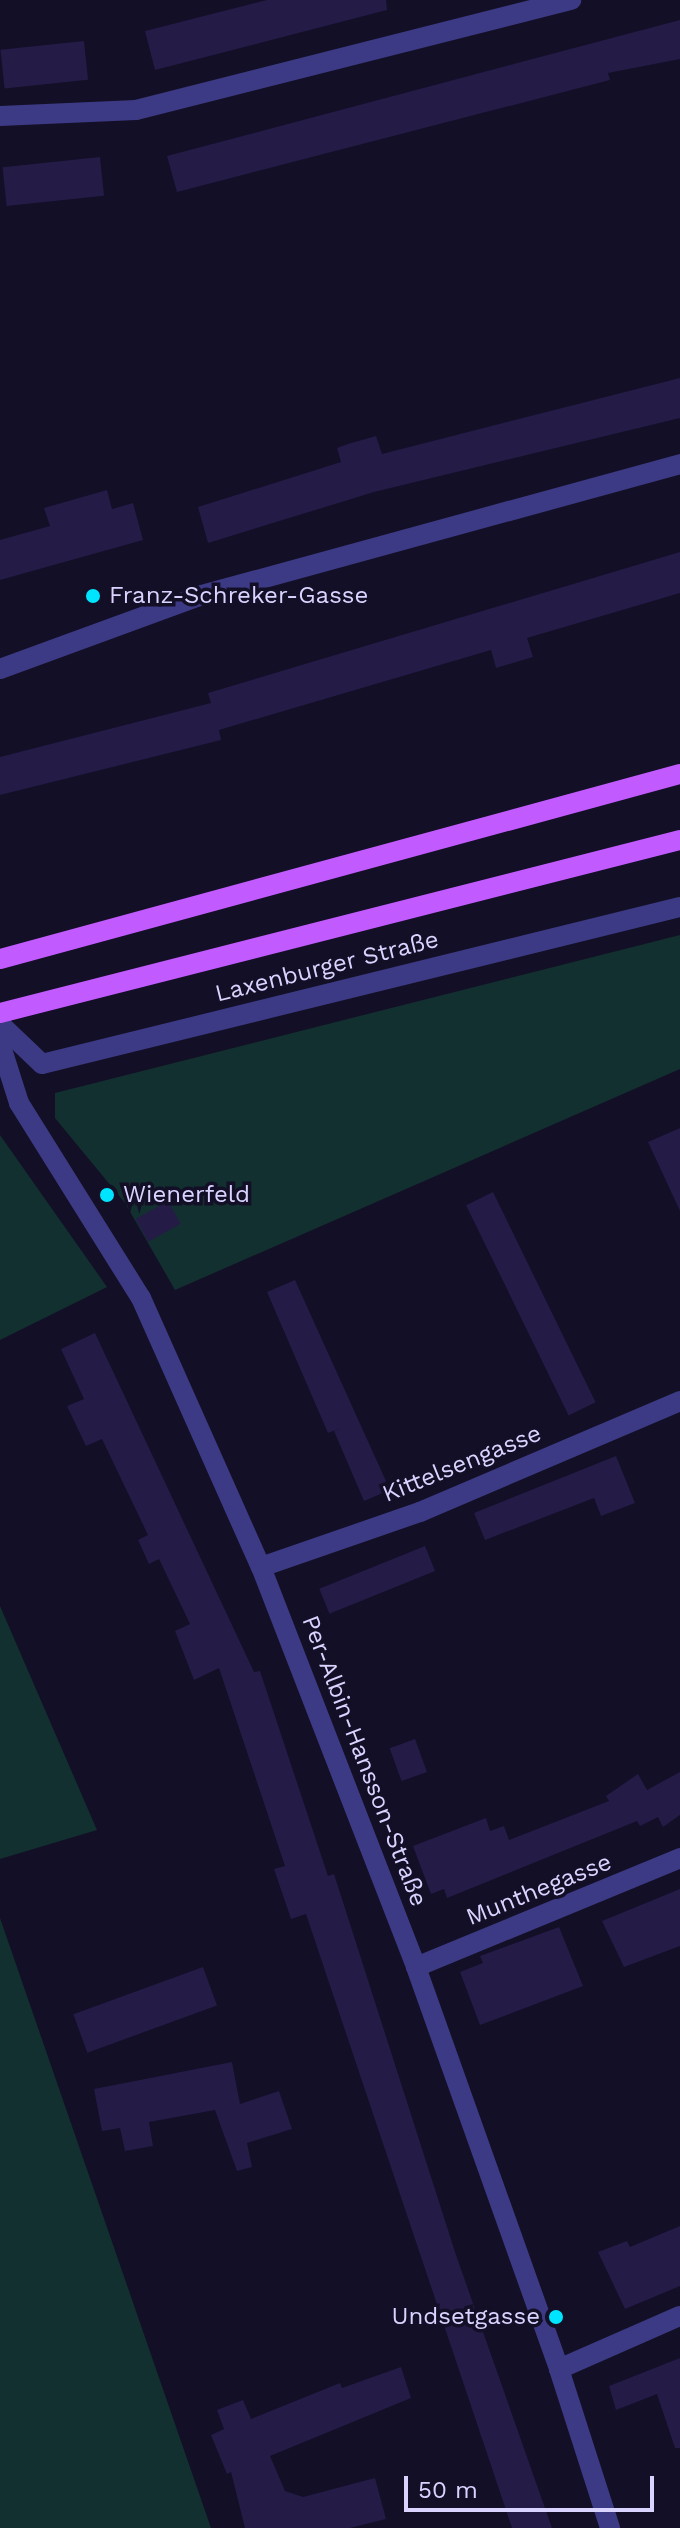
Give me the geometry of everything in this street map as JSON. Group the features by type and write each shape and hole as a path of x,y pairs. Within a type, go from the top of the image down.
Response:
{"main road":[{"path":"0,959 680,774"},
{"name":"Laxenburger Straße","path":"0,1013 680,840"}],"street":[{"path":"0,116 136,110 571,0"},
{"path":"0,669 202,595 680,464"},
{"name":"Laxenburger Straße","path":"0,1024 42,1064 680,907"},
{"name":"Per-Albin-Hansson-Straße","path":"0,1043 19,1103 141,1298 261,1567 416,1967 559,2369 610,2528"},
{"name":"Kittelsengasse","path":"261,1567 420,1512 680,1401"},
{"name":"Munthegasse","path":"416,1967 680,1858"},
{"path":"559,2369 680,2316"}],"green space":[{"path":"680,935 680,1069 175,1290 125,1203 55,1118 55,1093"},
{"path":"0,1135 107,1287 0,1340"},
{"path":"0,1606 97,1830 0,1859"},
{"path":"0,1918 211,2528 0,2528"}],"building":[{"path":"267,0 386,0 387,10 155,70 145,31"},
{"path":"680,20 680,59 608,73 610,80 177,192 167,156"},
{"path":"84,41 88,80 5,89 0,50"},
{"path":"100,157 104,196 7,206 3,167"},
{"path":"680,378 680,418 374,492 208,543 198,507 341,462 337,448 348,444 376,436 382,454"},
{"path":"107,490 112,509 133,503 143,540 0,580 0,540 50,526 44,508"},
{"path":"680,552 680,593 527,638 533,657 496,668 491,650 219,730 221,740 0,795 0,757 211,703 208,693"},
{"path":"680,1128 680,1211 648,1142"},
{"path":"493,1192 596,1402 569,1415 466,1205"},
{"path":"168,1201 181,1224 148,1242 136,1219"},
{"path":"295,1280 390,1490 364,1501 334,1431 341,1428 328,1433 267,1292"},
{"path":"95,1333 254,1672 260,1671 328,1876 334,1874 456,2255 552,2528 512,2528 306,1914 291,1919 274,1869 285,1866 219,1668 194,1680 175,1631 190,1624 159,1559 149,1564 138,1540 148,1535 102,1439 86,1446 67,1406 84,1399 61,1349"},
{"path":"616,1456 635,1503 601,1516 594,1498 485,1540 474,1513"},
{"path":"425,1546 435,1571 329,1614 319,1589"},
{"path":"415,1739 427,1772 402,1781 390,1748"},
{"path":"680,1772 680,1815 663,1827 658,1817 640,1826 637,1821 447,1898 444,1889 431,1894 413,1846 486,1818 490,1831 504,1826 509,1840 609,1801 606,1796 638,1774 647,1790"},
{"path":"680,1889 680,1946 624,1967 602,1921"},
{"path":"559,1927 583,1986 480,2025 460,1972 483,1963 480,1956"},
{"path":"203,1967 217,2006 87,2053 73,2014"},
{"path":"232,2062 240,2104 279,2091 292,2129 247,2143 252,2167 237,2171 215,2110 149,2122 153,2146 125,2151 120,2128 102,2131 94,2089"},
{"path":"680,2226 680,2286 625,2309 598,2252 627,2241 630,2247"},
{"path":"680,2358 680,2448 675,2448 657,2394 616,2410 609,2386"},
{"path":"401,2367 411,2398 270,2456 285,2491 303,2497 375,2478 386,2519 350,2528 245,2528 231,2472 227,2474 211,2435 224,2429 217,2410 243,2400 251,2419 340,2383 342,2388"}],"place":[{"name":"Franz-Schreker-Gasse","path":"93,596"},
{"name":"Wienerfeld","path":"107,1195"},
{"name":"Undsetgasse","path":"556,2317"}]}
